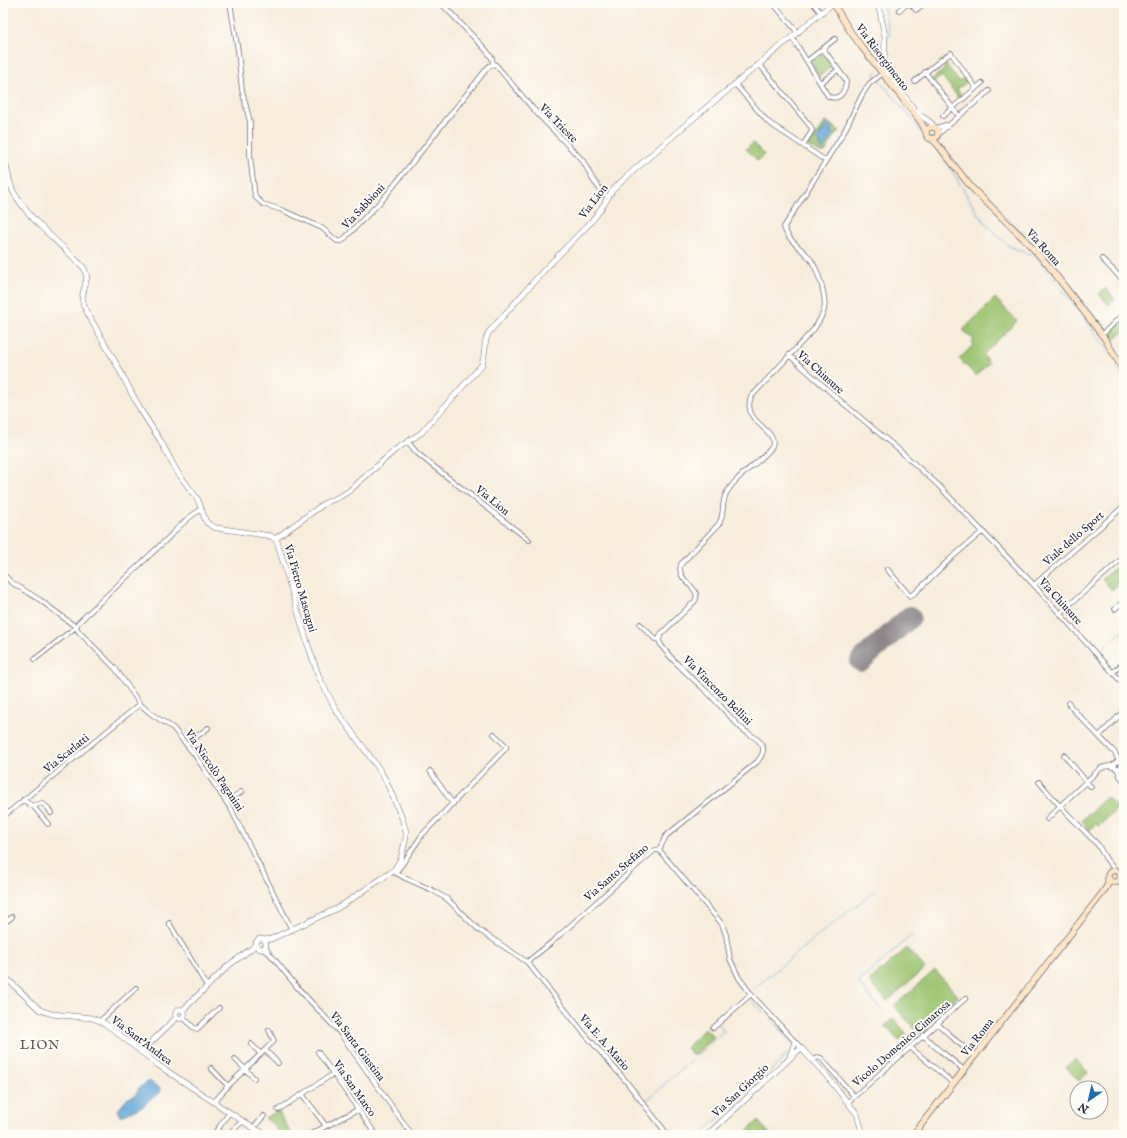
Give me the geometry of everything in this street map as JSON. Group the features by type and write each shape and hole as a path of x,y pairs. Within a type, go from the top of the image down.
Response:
{"main road":[{"name":"Via Risorgimento","path":"833,3 850,31 876,65 879,75 921,122"},
{"path":"921,122 933,127 937,131 935,136 927,137 921,122"},
{"path":"926,132 928,128 933,127"},
{"name":"Via Roma","path":"935,136 938,145 971,187 1042,257 1102,334 1124,371"},
{"path":"1111,879 1110,872 1119,871 1124,867"},
{"name":"Via Roma","path":"913,1135 1104,891 1111,879 1119,880 1119,871"}],"street":[{"name":"Via Sabbioni","path":"230,3 238,51 242,90 250,122 250,156 255,197 263,204 282,210 322,228 339,242 345,239 384,198 484,73 494,64"},
{"name":"Via Trieste","path":"441,3 486,50 492,58 494,64 534,110 583,161 594,180 608,197"},
{"path":"773,3 798,33"},
{"path":"812,3 821,13"},
{"name":"Via Lion","path":"275,539 325,503 349,491 395,450 425,429 481,366 485,355 485,341 489,332 546,268 591,222 608,197 620,183 683,127 833,3"},
{"path":"878,3 885,38 885,71 922,118 932,123 933,127 948,124"},
{"path":"899,10 910,3 916,10 925,3"},
{"path":"792,37 828,96 834,98 840,96 845,89 846,80 823,49"},
{"path":"807,61 835,39"},
{"path":"915,81 952,53 982,97"},
{"path":"759,64 811,127 812,131 803,145"},
{"path":"820,83 838,70"},
{"path":"925,72 959,116"},
{"name":"Via Chiusure","path":"879,75 869,84 859,100 844,132 784,227 787,235 813,262 825,301 824,311 818,323 790,355 836,398 899,450 938,485 1034,584 1124,685"},
{"path":"942,116 982,83"},
{"path":"736,84 768,122 826,160"},
{"path":"935,136 989,91"},
{"name":"Via Pietro Mascagni","path":"3,155 12,189 20,201 31,215 84,268 87,277 82,296 84,306 124,377 140,409 163,444 176,470 195,495 206,522 213,527 271,536 277,541 311,658 319,677 336,710 379,769 386,781 402,818 406,838 401,862"},
{"path":"1102,258 1124,281"},
{"path":"1102,334 1106,332 1124,313"},
{"path":"659,640 661,634 692,605 697,598 696,592 682,576 680,568 681,564 719,524 722,518 725,495 772,447 774,442 773,437 758,423 754,417 750,408 750,402 754,393 790,355"},
{"name":"Via Lion","path":"408,442 424,459 529,540"},
{"name":"Viale dello Sport","path":"1034,584 1124,506"},
{"path":"35,659 76,627 78,623 129,574 184,523 201,510"},
{"path":"888,569 910,596 915,593 948,560 983,531"},
{"path":"1060,613 1124,557"},
{"name":"Via Niccolò Paganini","path":"3,574 11,582 40,600 76,627 114,668 140,704 150,713 173,728 187,744 227,801 292,930"},
{"path":"1115,609 1124,601"},
{"name":"Via Vincenzo Bellini","path":"640,624 655,639 659,640 659,644 673,660 696,681 742,729 762,744 763,748 762,756 757,762 666,836 660,850"},
{"path":"1113,672 1124,663"},
{"path":"1069,703 1070,706 1115,753 1120,764 1120,776 1124,781"},
{"name":"Via Scarlatti","path":"3,817 140,704"},
{"path":"1099,736 1124,711"},
{"path":"187,744 208,728"},
{"name":"Via Pietro Mascagni","path":"262,945 271,939 338,908 394,872 422,835 506,748 506,746 494,734"},
{"path":"1064,755 1091,787"},
{"path":"1047,819 1101,768 1120,764"},
{"path":"430,771 453,804"},
{"path":"1039,782 1098,845 1106,859 1111,879"},
{"path":"227,801 242,792"},
{"path":"23,800 33,806 48,824"},
{"path":"33,806 42,803 48,808 50,813"},
{"name":"Via Santo Stefano","path":"527,962 552,942 642,860 655,850 660,850 722,924 726,935 732,965 750,994 806,1053 848,1102 857,1114 861,1134"},
{"path":"1106,859 1119,871"},
{"path":"394,872 432,890 447,899 479,930 527,962"},
{"path":"3,924 12,917"},
{"path":"170,923 207,986"},
{"path":"177,1017 175,1013 176,1011 179,1009 183,1010 235,960 251,949 262,945"},
{"name":"Via Santa Giustina","path":"262,945 297,987 340,1033 412,1135"},
{"name":"Via E. A. Mario","path":"527,962 583,1032 625,1080 668,1135"},
{"name":"Via Sant'Andrea","path":"3,976 40,1010 52,1014 91,1018 110,1027 164,1069 229,1113 267,1135"},
{"path":"100,1021 136,988"},
{"path":"713,1028 750,994"},
{"name":"Vicolo Domenico Cimarosa","path":"848,1102 966,998"},
{"path":"141,1052 177,1017 183,1017 197,1029 219,1008"},
{"path":"183,1010 183,1017"},
{"path":"937,1024 974,1056"},
{"path":"214,1102 228,1086 274,1042 269,1030"},
{"path":"923,1035 964,1070"},
{"name":"Via San Giorgio","path":"787,1060 793,1050 795,1042"},
{"path":"251,1044 261,1054"},
{"path":"910,1047 953,1083"},
{"name":"Via San Giorgio","path":"707,1135 801,1048"},
{"path":"265,1050 278,1063"},
{"name":"Via San Marco","path":"318,1052 376,1135"},
{"name":"Via San Giorgio","path":"787,1060 806,1053"},
{"name":"Via Santo Stefano","path":"813,1061 817,1057 820,1058 836,1076"},
{"path":"235,1059 254,1078"},
{"path":"211,1068 228,1086"},
{"path":"278,1110 333,1074"},
{"path":"830,1080 836,1076 854,1096"},
{"path":"302,1094 326,1126"},
{"path":"309,1135 358,1109"},
{"path":"213,1135 229,1113"},
{"path":"253,1128 264,1116"},
{"path":"227,1135 242,1121"}],"green space":[{"path":"823,54 832,66 819,76 812,63 813,60"},
{"path":"943,60 959,82 967,76 970,80 957,89 962,97 959,99 942,76 934,82 932,79 945,69 940,62"},
{"path":"826,121 840,131 837,132 825,152 820,153 808,146 807,143 810,138 813,139"},
{"path":"753,143 764,154 758,161 746,149"},
{"path":"1106,288 1115,299 1109,305 1099,294"},
{"path":"995,298 1017,321 983,355 989,363 976,376 959,359 974,344 972,342 974,340 964,331 964,329"},
{"path":"1124,317 1124,331 1114,340 1108,333"},
{"path":"1122,562 1124,564 1124,579 1112,590 1102,579"},
{"path":"1107,797 1118,808 1099,826 1096,824 1089,831 1082,820"},
{"path":"907,948 925,968 887,1001 869,981"},
{"path":"935,970 958,996 917,1031 894,1006"},
{"path":"893,1018 907,1034 899,1041 885,1026"},
{"path":"705,1028 714,1037 707,1043 706,1042 706,1044 693,1056 686,1048"},
{"path":"1075,1059 1088,1072 1080,1080 1078,1080 1066,1067"},
{"path":"278,1111 292,1135 281,1135 273,1124 265,1118"},
{"path":"758,1121 771,1135 743,1135"}],"water":[{"path":"827,124 832,128 831,133 833,136 822,150 820,148 820,142 817,139"},
{"path":"149,1081 161,1089 160,1093 150,1099 144,1106 121,1116 118,1110 128,1098 135,1096 139,1088"}],"waterway":[{"path":"883,3 890,36 887,39"},
{"path":"879,66 882,54"},
{"path":"876,77 875,75 877,71"},
{"path":"878,79 906,111 922,133"},
{"path":"930,142 943,156 978,214 1009,246 1037,257 1111,354"},
{"path":"1003,215 1043,252 1102,327"},
{"path":"1117,364 1124,382"},
{"path":"1109,661 1100,651 1124,630"},
{"path":"751,991 876,890"},
{"path":"883,1012 859,982 912,935"},
{"path":"749,998 775,1023 792,1043"},
{"path":"762,1002 782,1024"},
{"path":"646,1101 724,1031 719,1024"},
{"path":"700,1135 779,1063 789,1052"}],"runway":[{"path":"861,661 910,617"}],"district":[{"name":"LION","path":"40,1044"}]}
